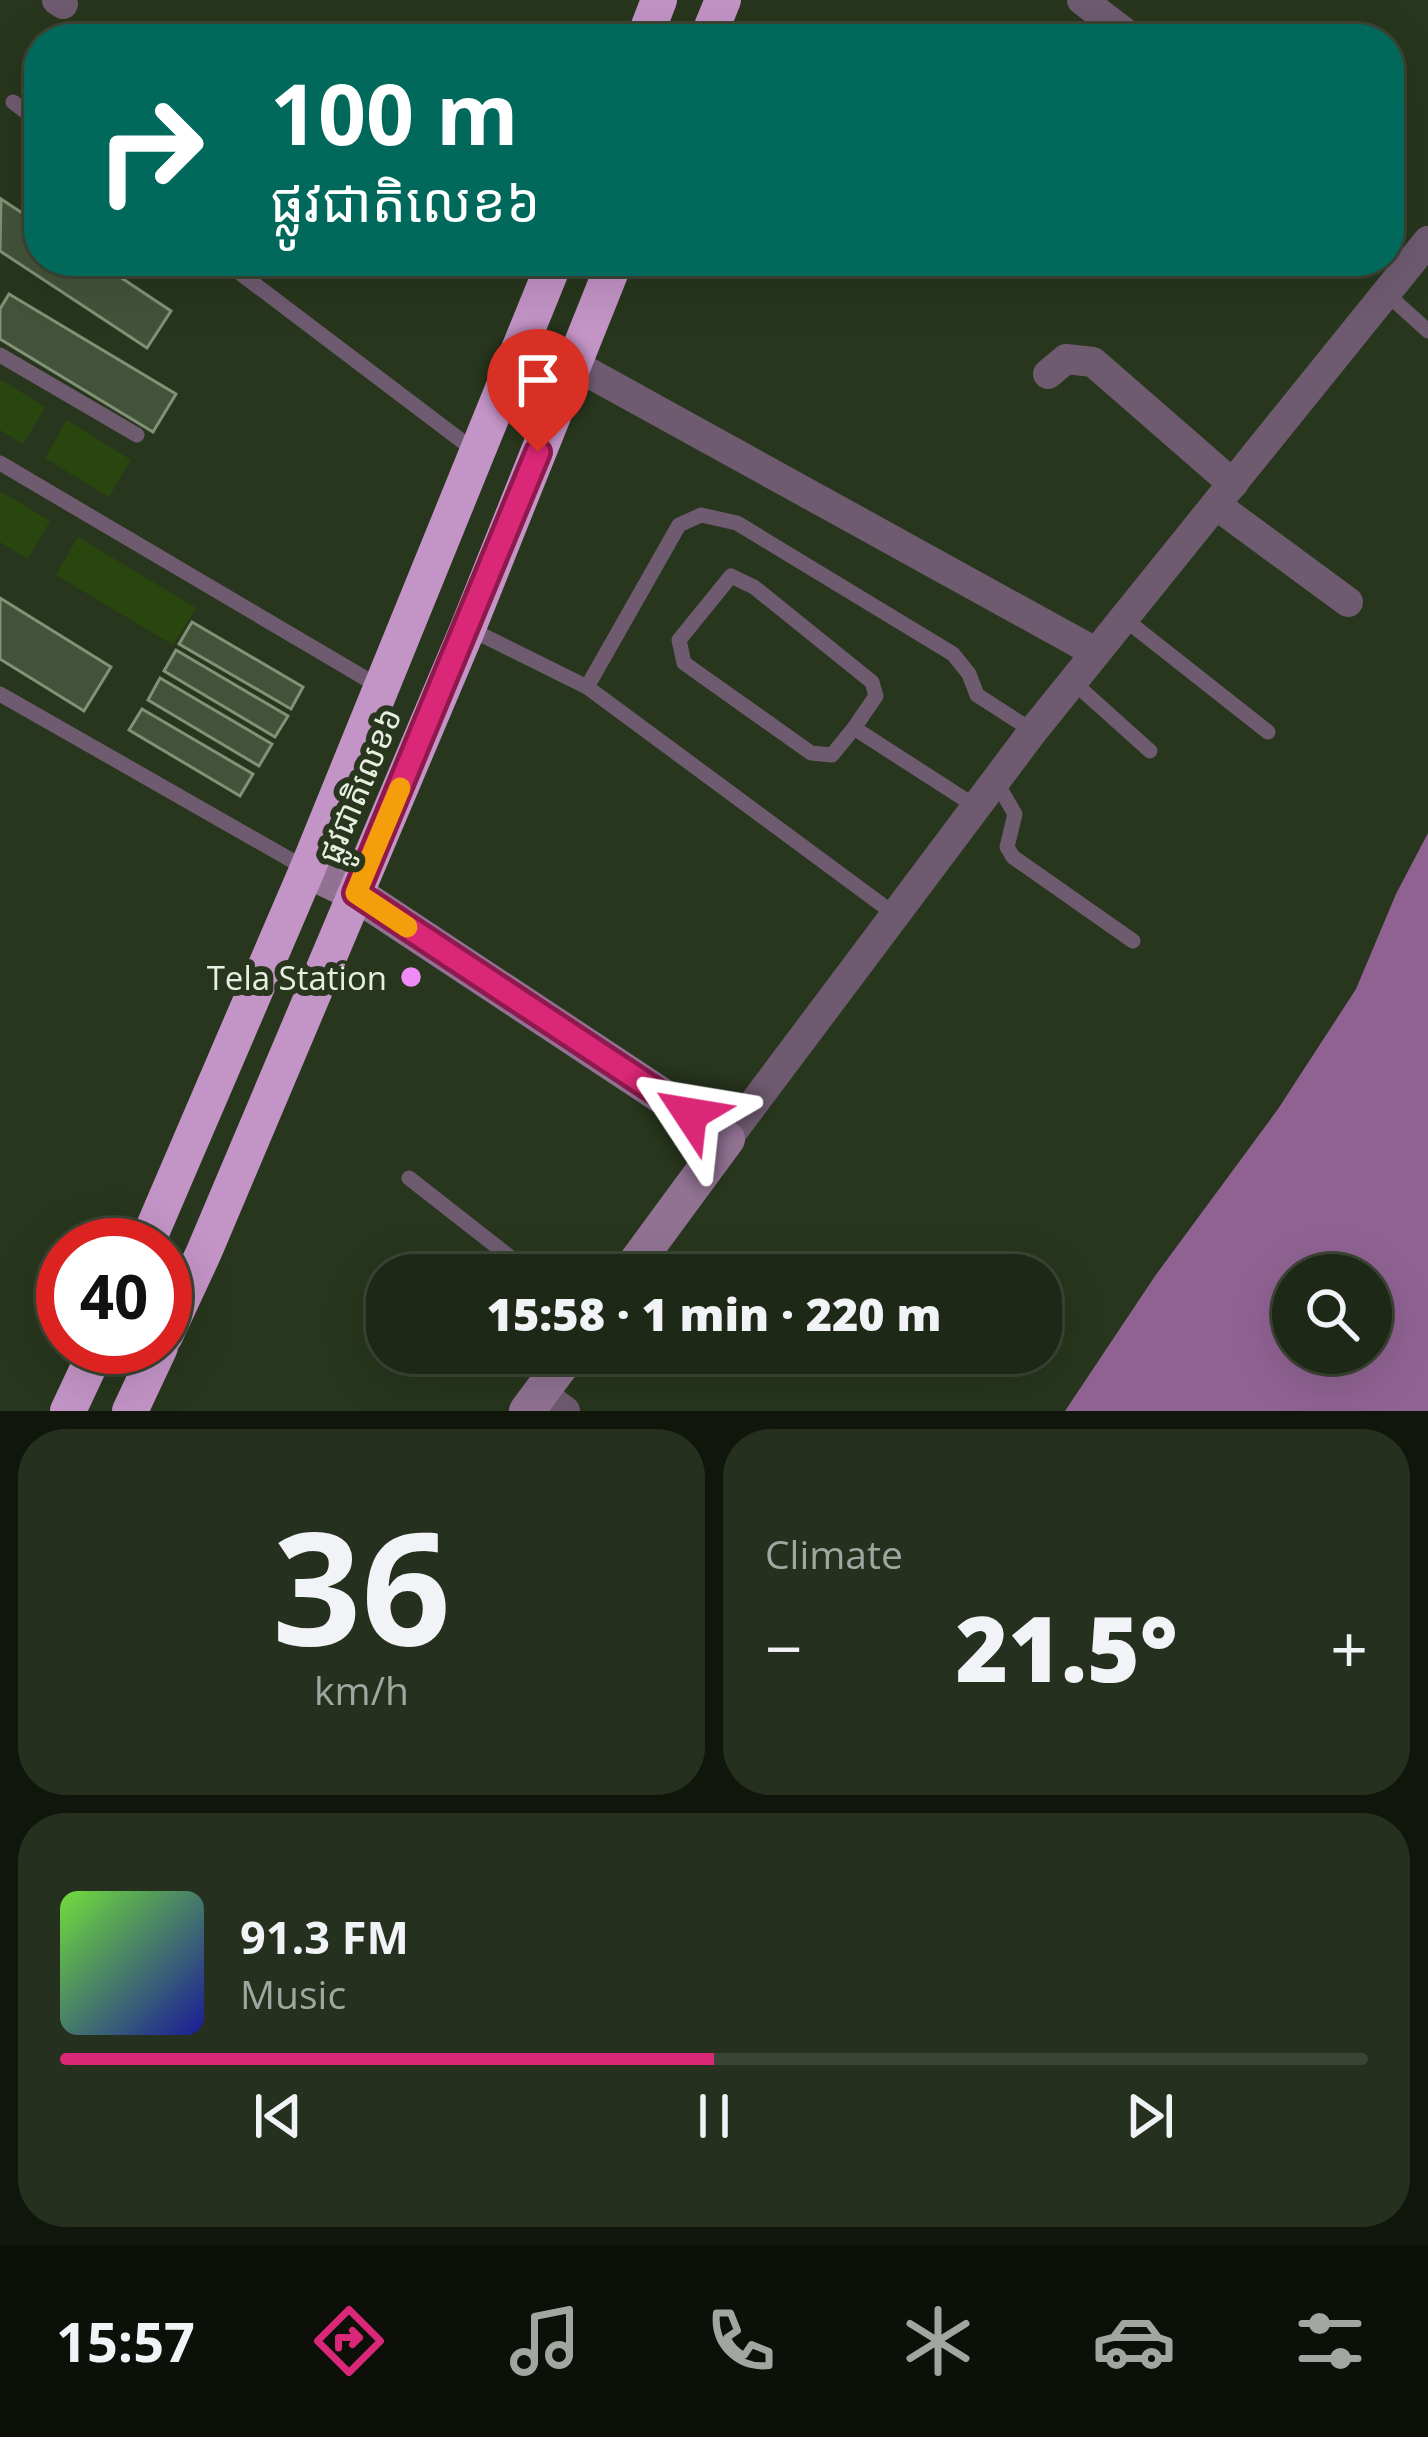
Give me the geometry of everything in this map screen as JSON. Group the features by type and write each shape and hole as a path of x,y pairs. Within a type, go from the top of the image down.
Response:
{"highway":[{"name":"ផ្លូវជាតិលេខ៦","path":"158,1218 308,870 549,276"},
{"name":"ផ្លូវជាតិលេខ៦","path":"192,1278 468,628 609,276"},
{"path":"68,1411 85,1374"},
{"path":"130,1411 147,1374"}],"street":[{"path":"1082,0 1113,24"},
{"path":"1404,273 1428,241"},
{"path":"643,1254 1033,730 1401,276"},
{"path":"521,343 573,364 1095,652"},
{"path":"1048,374 1066,359 1094,362 1225,494 1348,602"},
{"path":"308,870 356,893 728,1139"},
{"path":"544,1405 560,1374"}],"lane":[{"path":"13,102 24,110"},
{"path":"244,276 478,452"},
{"path":"1387,295 1428,331"},
{"path":"0,355 137,435"},
{"path":"0,463 382,688"},
{"path":"587,687 679,525 701,515 737,523 953,654 969,674 976,695 1033,730"},
{"path":"730,576 754,587 872,682 875,696 854,728 832,755 811,753 684,663 679,640 730,576"},
{"path":"1122,617 1268,732"},
{"path":"468,628 587,687 893,913"},
{"path":"1072,681 1150,751"},
{"path":"0,694 308,870"},
{"path":"854,728 975,806"},
{"path":"995,780 1015,814 1007,847 1013,856 1132,941"},
{"path":"409,1178 506,1254"}],"green space":[{"path":"0,379 45,407 23,444 0,430"},
{"path":"67,420 131,460 109,497 45,458"},
{"path":"0,491 50,521 28,559 0,542"},
{"path":"78,537 196,608 173,645 56,575"}],"shaded area":[{"path":"1428,833 1428,1411 1065,1411 1155,1276 1278,1109 1356,989"}],"building":[{"path":"1,199 24,214 24,267 0,251"},
{"path":"38,276 118,276 171,311 147,348"},
{"path":"9,294 176,394 153,432 0,339 0,309"},
{"path":"0,598 111,667 84,711 0,659"},
{"path":"192,622 303,687 291,709 179,644"},
{"path":"176,650 288,716 275,737 164,671"},
{"path":"160,678 272,744 259,766 148,700"},
{"path":"142,709 253,774 240,796 129,730"}],"slow traffic":[{"path":"400,788 356,893 407,927"}],"place":[{"name":"Tela Station","path":"411,977"}],"route":[{"path":"538,452 356,893 690,1114"}]}
